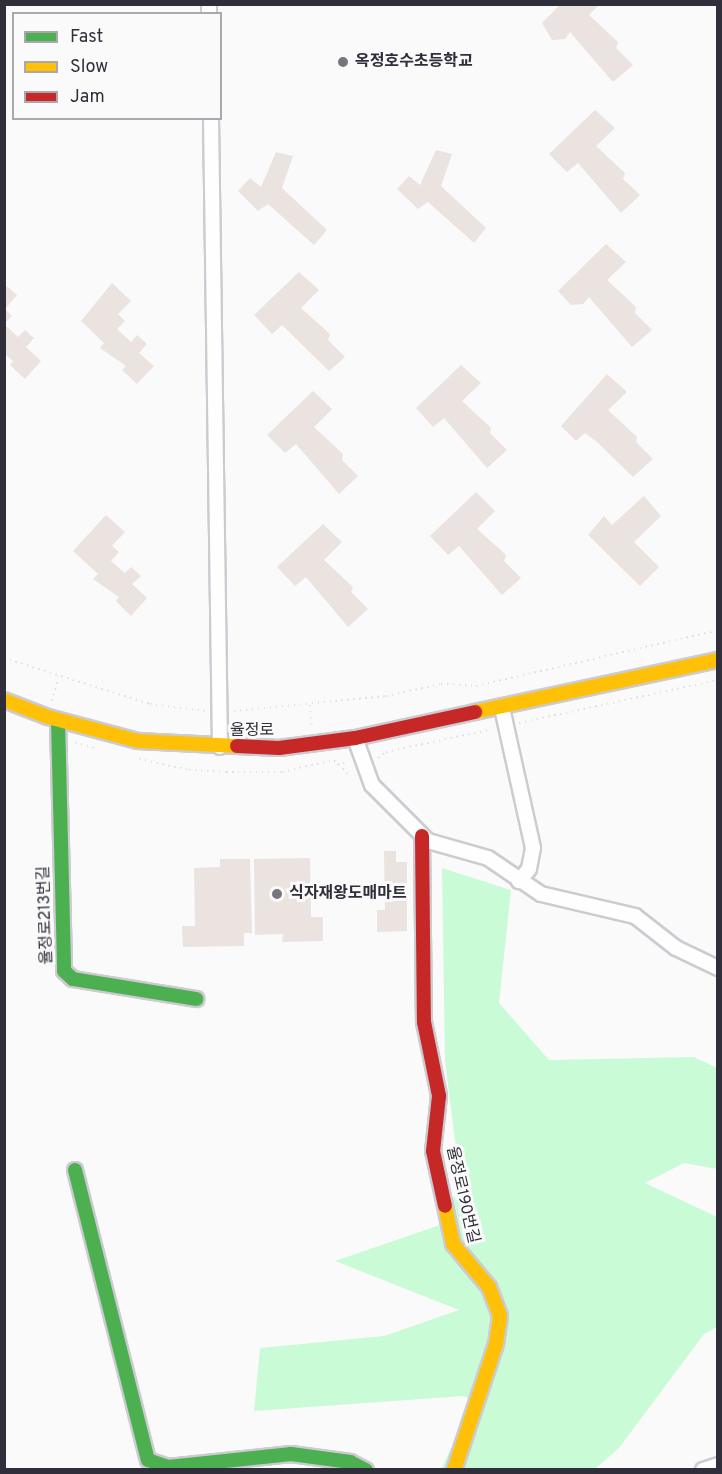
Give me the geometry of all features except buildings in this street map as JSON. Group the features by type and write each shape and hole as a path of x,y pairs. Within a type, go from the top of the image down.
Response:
{"street":[{"path":"211,120 220,747"},
{"name":"율정로","path":"4,700 58,720 138,741 220,747 279,748 355,738 717,660"},
{"path":"502,708 533,848 529,869 519,881"},
{"name":"율정로213번길","path":"58,720 64,971 73,979 196,999"},
{"path":"355,738 372,785 422,836 488,858 519,881 559,900 635,916 676,948 717,968"},
{"name":"율정로190번길","path":"422,836 424,1022 439,1096 434,1151 453,1244 489,1287 500,1316 496,1344 454,1470"},
{"path":"75,1170 147,1460 168,1467 291,1454 350,1462 366,1470"},
{"path":"703,1470 717,1465"}],"path":[{"path":"4,658 150,704 220,712 352,700 441,684 476,686 717,630"},
{"path":"378,763 378,756 386,752 717,680"},
{"path":"67,741 101,749"},
{"path":"134,757 189,770 226,772 282,772 334,760 349,775"}],"green space":[{"path":"442,868 511,890 499,1003 549,1060 694,1057 717,1068 717,1169 684,1163 645,1183 717,1217 717,1327 704,1334 619,1448 595,1469 441,1469 475,1400 463,1396 254,1411 260,1348 384,1336 459,1310 335,1261 443,1224 460,1182 445,1060"}],"traffic: fast":[{"path":"58,720 64,971 73,979 196,999"},
{"path":"75,1170 148,1460 168,1467 291,1454 350,1462 366,1470"}],"traffic: slow":[{"path":"475,712 718,660"},
{"path":"4,700 48,717 138,741 237,746"},
{"path":"445,1206 453,1244 489,1287 500,1316 496,1344 454,1470"}],"traffic: jam":[{"path":"237,746 279,748 355,738 475,712"},
{"path":"422,836 424,1022 439,1096 433,1151 445,1206"}],"place":[{"name":"옥정호수초등학교","path":"343,62"},
{"name":"식자재왕도매마트","path":"277,894"}]}
